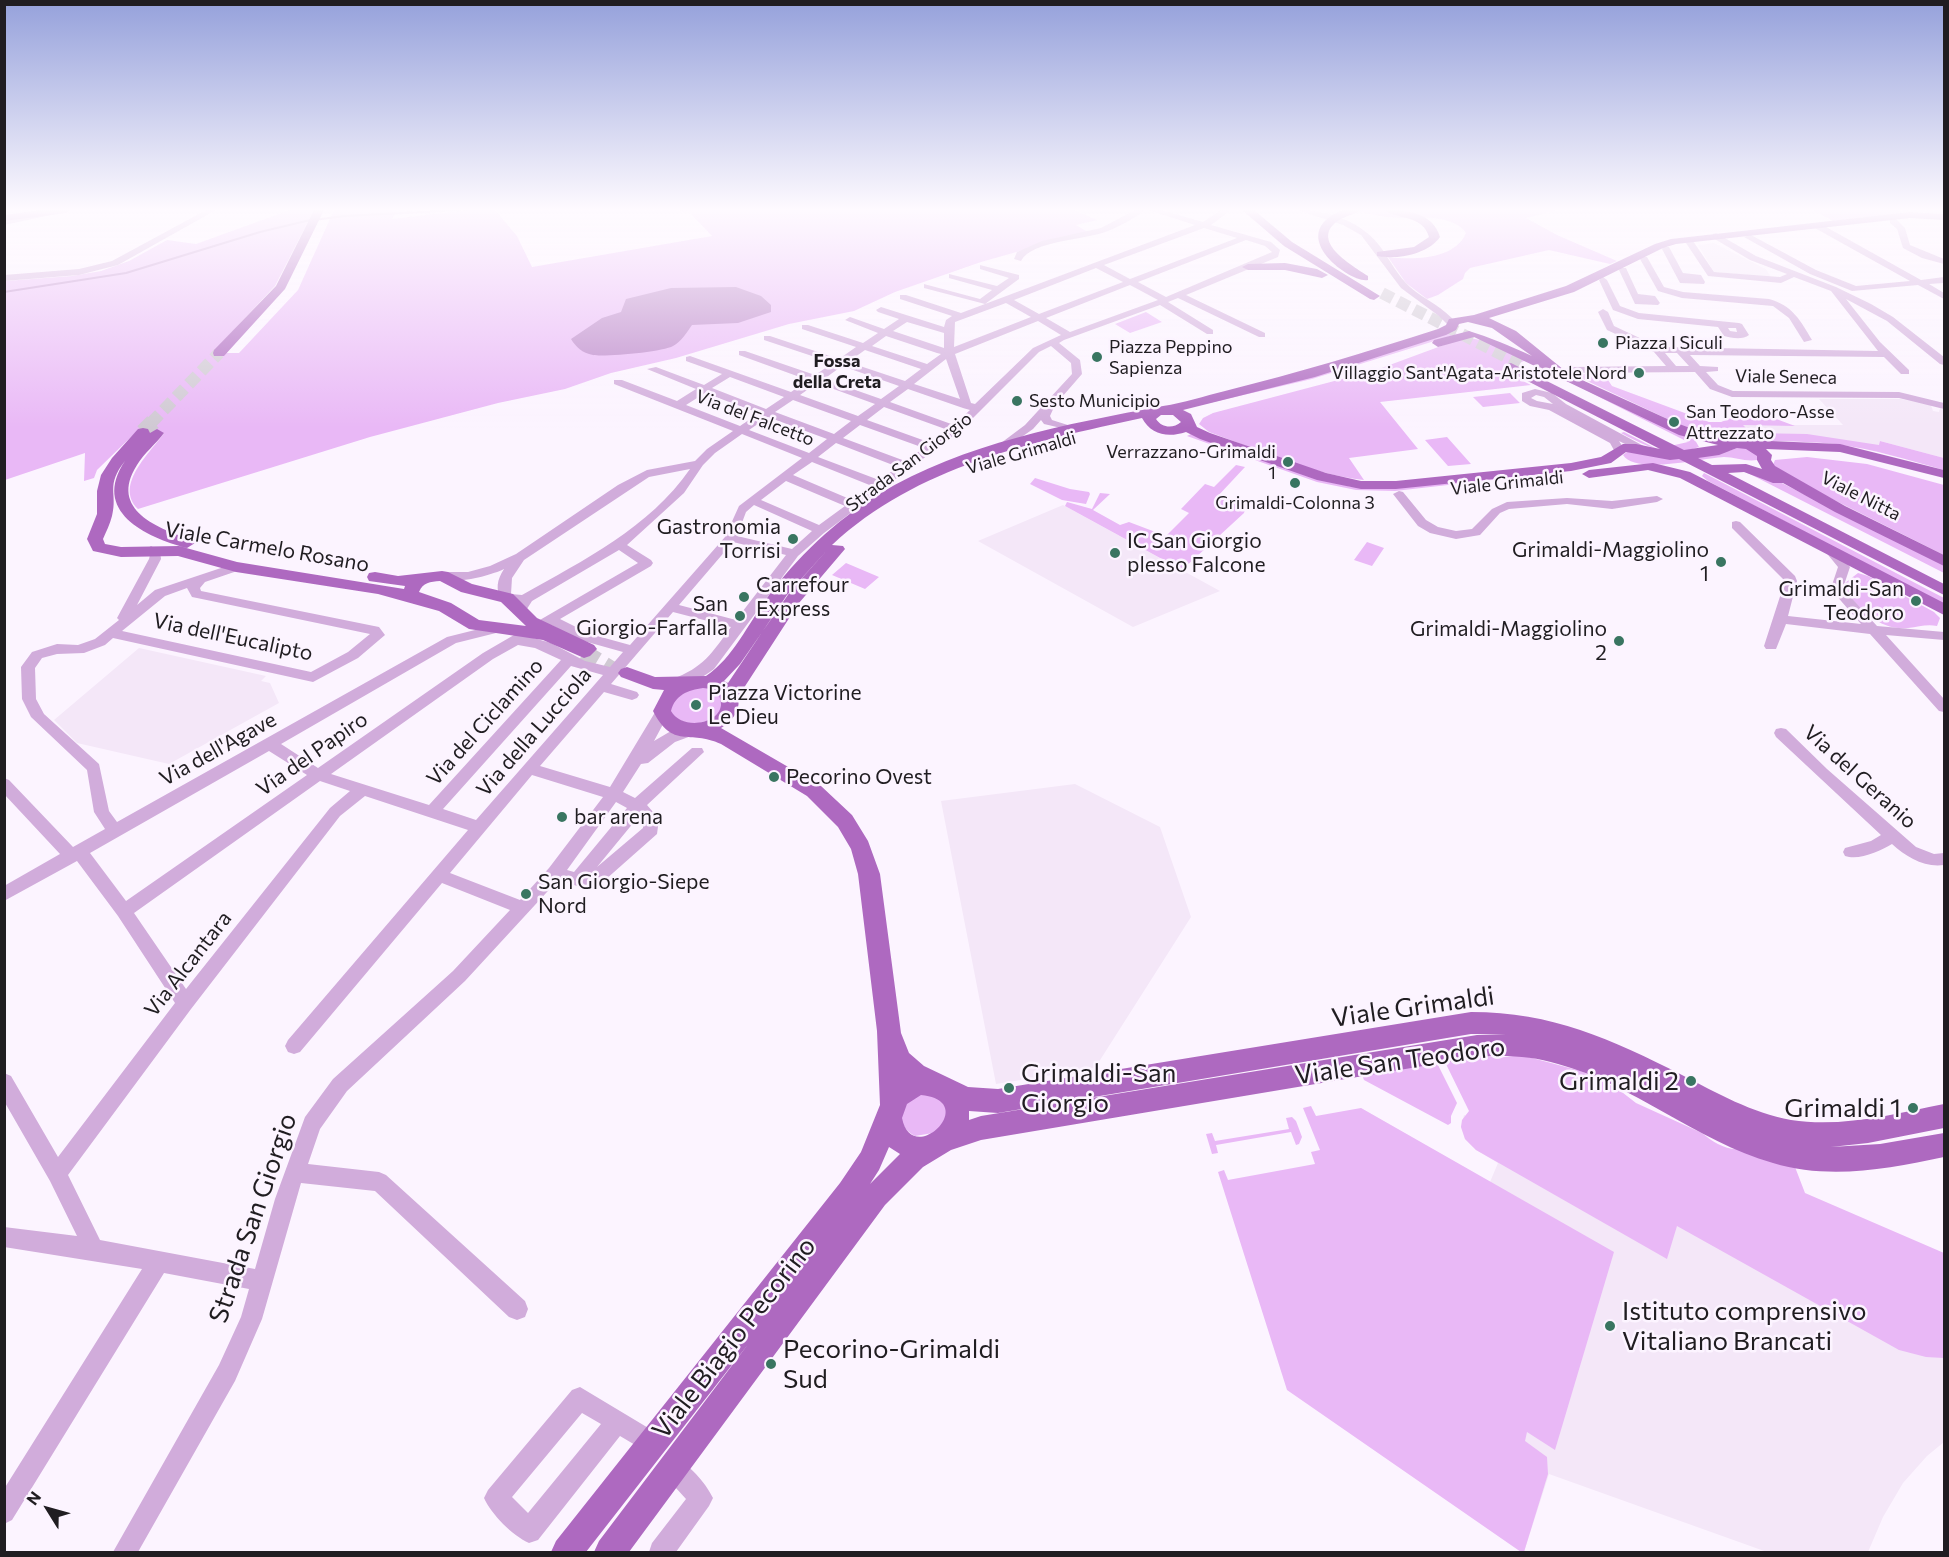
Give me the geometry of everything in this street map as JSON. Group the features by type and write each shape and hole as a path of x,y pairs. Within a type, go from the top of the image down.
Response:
{"main road":[{"path":"225,353 293,287 295,283"},
{"path":"1344,283 1377,294"},
{"path":"1357,283 1377,294"},
{"path":"1367,283 1377,294"},
{"path":"621,674 653,682 695,680 724,673 793,575 846,525 916,480 964,459 1002,446 1070,429 1160,411 1310,374 1393,349 1452,326 1456,320 1471,319 1570,289 1583,283"},
{"path":"1497,325 1504,317 1564,297 1597,283"},
{"path":"1471,319 1497,325 1563,374"},
{"path":"1497,325 1500,330 1497,334 1453,338 1315,381 1201,410 1192,415 1188,422 1178,430 1162,430 1149,421 1151,415 1160,411 1180,413 1188,422 1191,429 1205,436 1322,477 1371,486 1598,463 1618,452 1629,447 1670,456 1704,453 1739,444 1762,452 1765,459 1759,464 1729,460 1648,468 1625,463 1618,452"},
{"path":"1452,326 1708,440 1739,444 1840,448 1944,474"},
{"path":"1515,365 1944,580"},
{"path":"1673,426 1702,442 1706,448 1704,453"},
{"name":"Viale Grimaldi","path":"729,696 748,664 808,580 839,547 881,514 927,486 974,466 1034,446 1117,428 1162,430 1322,486 1361,494 1400,494 1648,468 1685,475 1944,610"},
{"name":"Viale Carmelo Rosano","path":"442,576 432,575 420,579 398,581 228,554 165,537 138,522 123,503 122,482 129,466 150,433 117,461 108,475 104,491 105,514 95,543 99,548 112,551 179,551 236,567 378,589 446,607 475,625 497,629"},
{"name":"Viale Nitta","path":"1944,481 1852,457 1800,453 1773,455 1765,459 1769,469 1944,561"},
{"path":"1739,502 1704,481 1699,474 1704,470 1720,467 1751,469 1840,508"},
{"path":"1723,471 1944,590"},
{"path":"442,576 460,586 516,606 531,622 580,654"},
{"path":"414,597 411,592 412,587 420,579"},
{"path":"497,629 516,621 516,606"},
{"path":"497,629 546,635 580,654"},
{"path":"621,674 655,698 668,723 704,730 814,791 845,821 857,840 869,874 889,1031 892,1129 903,1142 919,1149 939,1144 956,1126 958,1113 955,1101 940,1087 922,1078 901,1061 889,1031"},
{"path":"662,712 662,705 669,694 695,680 722,688 729,696 728,712 704,730"},
{"name":"Viale Grimaldi","path":"940,1087 967,1099 998,1101 1471,1023 1502,1022 1533,1025 1585,1041 1739,1116 1791,1132 1835,1136 1944,1116"},
{"name":"Viale San Teodoro","path":"610,1552 876,1196 914,1158 939,1144 981,1128 1477,1046 1508,1045 1545,1049 1588,1064 1733,1137 1775,1152 1843,1161 1863,1160 1944,1145"},
{"path":"891,1110 899,1093 910,1086 923,1083 940,1087"},
{"name":"Viale Biagio Pecorino","path":"567,1552 849,1192 870,1161 891,1110"}],"street":[{"path":"975,283 1000,290"},
{"path":"967,406 950,352 949,332 956,317 966,308 981,302 1009,283"},
{"path":"903,297 956,317 1049,283"},
{"name":"Via della Lucciola","path":"294,1046 528,769 601,686 621,674 632,650 730,538 736,528 738,513 752,500 950,352 1128,283"},
{"path":"1131,283 1164,301 1210,332"},
{"name":"Strada San Giorgio","path":"695,680 794,553 820,530 956,429 1036,350 1069,335 1209,283"},
{"path":"1400,283 1447,317 1452,326"},
{"path":"1604,283 1616,308 1638,316 1716,324"},
{"path":"1629,283 1635,295"},
{"path":"1657,283 1661,289 1682,296 1782,306 1788,310 1808,340"},
{"path":"1817,283 1890,319 1944,362"},
{"path":"1839,283 1855,289 1916,283"},
{"path":"1923,283 1944,296"},
{"path":"927,286 981,302"},
{"path":"1833,289 1879,344 1884,354 1905,372"},
{"path":"1179,295 1262,334"},
{"path":"1006,299 1069,335"},
{"path":"1422,301 1471,319"},
{"path":"881,310 949,332"},
{"path":"1603,312 1610,328 1657,350 1674,370"},
{"path":"529,551 506,575 503,585 516,606 619,545 651,519 680,490 711,451 906,318"},
{"path":"850,320 950,352"},
{"path":"805,327 928,368"},
{"path":"767,338 978,409"},
{"path":"1002,446 1029,427 1051,405 1078,371 1076,362 1052,342"},
{"path":"1657,350 1884,354"},
{"name":"Viale Seneca","path":"1682,352 1719,390 1737,394 1899,395 1944,406"},
{"path":"1933,352 1944,352"},
{"path":"742,353 956,429"},
{"path":"690,359 932,447"},
{"path":"652,369 907,466"},
{"path":"1563,374 1571,370 1714,369"},
{"path":"677,406 730,373"},
{"name":"Via del Falcetto","path":"618,382 881,485"},
{"path":"1618,452 1614,441 1552,407 1531,402 1526,399 1526,394 1535,392 1545,394 1562,406 1645,450"},
{"path":"1051,405 1045,416 1048,422 1070,429"},
{"path":"442,576 458,578 484,573 529,551 637,480 654,472 696,467"},
{"path":"785,476 854,505"},
{"path":"1400,494 1422,523 1434,530 1456,535 1482,529 1496,511 1507,506 1567,501 1612,505 1658,499"},
{"path":"752,500 820,530"},
{"path":"1736,525 1789,576 1791,586 1771,646"},
{"path":"730,538 794,553"},
{"path":"548,622 647,563 619,545"},
{"path":"1830,549 1842,563 1843,571 1838,585 1841,594 1944,707"},
{"path":"115,630 156,559 156,554 151,550"},
{"path":"135,598 145,599 236,567"},
{"path":"1841,579 1856,571 1872,572"},
{"name":"Via dell'Eucalipto","path":"115,630 313,677 353,656 378,635 374,630 196,594 193,588 201,579"},
{"path":"115,832 102,812 94,768 46,725 33,710 29,699 28,667 37,655 45,651 90,647 115,630 160,593"},
{"path":"1925,600 1944,617"},
{"path":"670,607 738,625"},
{"path":"452,640 462,625 461,618"},
{"path":"1781,619 1801,623 1944,636"},
{"path":"548,622 585,637 632,650"},
{"name":"Via del Papiro","path":"124,911 488,656 548,622"},
{"name":"Via dell'Agave","path":"4,894 452,640 497,629"},
{"path":"522,638 563,654 580,654 621,674"},
{"name":"Via del Ciclamino","path":"432,812 580,654"},
{"path":"601,686 632,695"},
{"path":"626,777 662,712"},
{"path":"626,777 661,742 678,733 704,730"},
{"name":"Via del Geranio","path":"1781,733 1910,851 1934,860 1944,859"},
{"path":"270,744 318,775 479,827"},
{"path":"578,879 638,805 697,752"},
{"path":"528,769 630,800 651,815 654,825 590,883 555,873"},
{"name":"Strada San Giorgio","path":"125,1552 227,1373 251,1319 295,1172 312,1124 340,1085 459,976 555,873 626,777"},
{"path":"4,784 76,854 124,911 185,1003"},
{"name":"Via Alcantara","path":"57,1174 185,1003 334,812 362,790"},
{"path":"1851,852 1875,846 1893,836"},
{"path":"438,875 523,908"},
{"path":"4,1083 57,1174 94,1249"},
{"path":"295,1172 379,1182 517,1309"},
{"path":"4,1237 159,1260 262,1281"},
{"path":"4,1512 159,1260"},
{"path":"618,1421 529,1531 496,1498 580,1398 618,1421 652,1443"},
{"path":"661,1552 701,1498 673,1468"}],"shaded area":[{"path":"5,283 277,283 212,353 239,353 298,290 301,283 922,283 854,311 789,324 676,358 611,373 565,389 498,403 370,437 138,509 131,500 132,479 164,433 135,433 97,470 94,478 84,481 85,453 5,480"},
{"path":"1406,283 1457,283 1427,299"},
{"name":"Fossa della Creta","path":"736,287 761,296 771,305 771,312 738,323 692,325 673,346 646,352 593,355 580,349 571,339 602,318 621,312 626,299 671,288"},
{"path":"1146,312 1162,322 1130,333 1115,324"},
{"path":"1452,331 1457,334 1312,379 1205,404"},
{"path":"1470,338 1495,343 1695,440 1699,447 1678,451 1657,449 1688,442 1526,360 1503,371 1531,385 1380,402 1418,449 1349,458 1364,480 1324,472 1285,460 1209,432 1199,424 1203,418 1213,413 1376,370 1460,339"},
{"path":"1582,374 1604,374 1612,386 1709,422 1721,422 1760,411 1795,426 1743,425 1751,433 1807,434 1879,445 1880,441 1944,458 1944,470 1877,452 1836,444 1710,437 1722,437 1702,430 1697,433 1585,380 1580,377"},
{"path":"1510,393 1520,403 1483,407 1473,397"},
{"path":"1819,399 1901,399 1931,405 1933,411 1939,412 1940,408 1944,409 1944,458 1880,441 1880,451 1836,443 1728,436 1743,425 1843,425"},
{"path":"1624,432 1657,449 1640,443 1621,433"},
{"path":"1191,434 1351,487 1563,472 1395,491 1356,490 1317,482 1187,436"},
{"path":"1447,437 1471,464 1448,466 1425,440"},
{"path":"1742,446 1760,455 1757,460 1724,457 1654,465 1630,461 1623,455 1628,451 1729,451"},
{"path":"1807,457 1867,464 1944,485 1944,555 1786,476 1773,465 1775,460"},
{"path":"1236,465 1245,467 1217,497 1242,506 1245,509 1244,513 1182,570 1065,506 1067,502 1092,509 1100,493 1110,494 1093,510 1120,525 1129,522 1166,536 1189,513 1181,509 1205,484 1214,487"},
{"path":"1740,469 1766,475 1944,565 1944,573"},
{"path":"1704,473 1944,598 1944,605 1708,481 1702,476"},
{"path":"1035,478 1090,494 1086,504 1062,500 1030,484"},
{"path":"1063,505 1220,591 1133,627 978,541"},
{"path":"1367,542 1384,548 1372,566 1354,560"},
{"path":"846,563 879,577 865,589 832,575"},
{"path":"1858,573 1868,576 1934,612 1940,618 1937,626 1898,628 1873,618 1845,591 1845,583"},
{"path":"139,648 266,676 261,681 270,683 279,703 169,764 77,743 54,720"},
{"path":"695,687 712,688 719,693 723,708 714,719 692,725 670,716 672,700"},
{"path":"1075,784 1160,827 1191,917 1095,1068 996,1084 941,801"},
{"path":"1521,1055 1581,1071 1618,1089 1636,1103 1702,1133 1714,1142 1795,1167 1805,1193 1944,1253 1944,1358 1926,1357 1899,1350 1677,1226 1667,1259 1476,1150 1465,1139 1461,1127 1462,1120 1469,1111 1445,1062 1487,1056 1497,1058"},
{"path":"1437,1063 1457,1103 1451,1116 1451,1123 1448,1125 1364,1080 1362,1075"},
{"path":"932,1091 949,1111 939,1132 915,1136 903,1125 901,1115 903,1105 905,1100"},
{"path":"1311,1106 1316,1116 1361,1108 1614,1252 1555,1450 1527,1432 1525,1441 1547,1457 1548,1474 1524,1552 1287,1390 1218,1172 1224,1170 1228,1180 1315,1164 1311,1152 1320,1150 1303,1108"},
{"name":"Istituto comprensivo Vitaliano Brancati","path":"1361,1108 1490,1182 1498,1163 1476,1150 1465,1139 1461,1127 1464,1115 1944,1257 1944,1442 1927,1456 1903,1483 1883,1517 1868,1552 1767,1552 1549,1474 1524,1552 1521,1552"},
{"path":"1292,1117 1302,1137 1299,1144 1296,1145 1291,1132 1216,1145 1218,1153 1212,1154 1206,1134 1212,1133 1215,1141 1289,1129 1286,1118"}],"waterway":[{"path":"4,292 64,283"}],"tunnel":[{"path":"1382,293 1520,364"},
{"path":"151,423 219,353"},
{"path":"143,432 153,422"},
{"path":"584,652 623,676"}],"place":[{"name":"Piazza I Siculi","path":"1603,343"},
{"name":"Piazza Peppino Sapienza","path":"1097,357"},
{"name":"Villaggio Sant'Agata-Aristotele Nord","path":"1639,373"},
{"name":"Sesto Municipio","path":"1017,401"},
{"name":"San Teodoro-Asse Attrezzato","path":"1674,422"},
{"name":"Verrazzano-Grimaldi 1","path":"1288,462"},
{"name":"Grimaldi-Colonna 3","path":"1295,483"},
{"name":"Gastronomia Torrisi","path":"793,539"},
{"name":"IC San Giorgio plesso Falcone","path":"1115,553"},
{"name":"Grimaldi-Maggiolino 1","path":"1721,562"},
{"name":"Carrefour Express","path":"744,597"},
{"name":"Grimaldi-San Teodoro","path":"1916,601"},
{"name":"San Giorgio-Farfalla","path":"740,616"},
{"name":"Grimaldi-Maggiolino 2","path":"1619,641"},
{"name":"Piazza Victorine Le Dieu","path":"696,705"},
{"name":"Pecorino Ovest","path":"774,777"},
{"name":"bar arena","path":"562,817"},
{"name":"San Giorgio-Siepe Nord","path":"526,894"},
{"name":"Grimaldi 2","path":"1691,1081"},
{"name":"Grimaldi-San Giorgio","path":"1009,1088"},
{"name":"Grimaldi 1","path":"1913,1108"},
{"name":"Istituto comprensivo Vitaliano Brancati","path":"1610,1326"},
{"name":"Pecorino-Grimaldi Sud","path":"771,1364"}],"district":[{"name":"Fossa della Creta","path":"837,371"}]}
